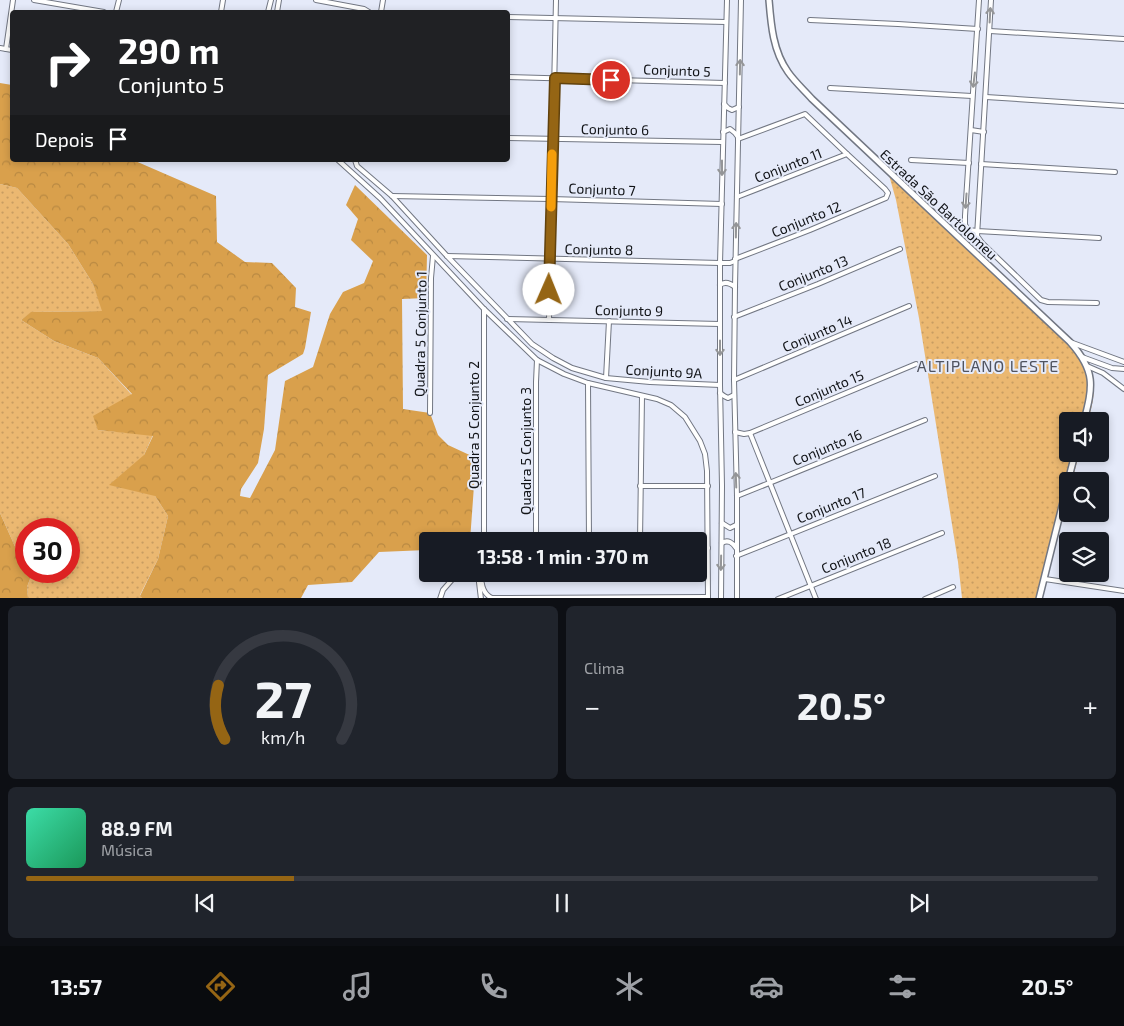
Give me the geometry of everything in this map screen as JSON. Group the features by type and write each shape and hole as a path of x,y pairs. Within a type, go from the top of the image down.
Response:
{"street":[{"path":"34,0 92,10"},
{"path":"316,0 329,1 367,10"},
{"path":"549,320 556,0"},
{"path":"721,598 720,263 726,0"},
{"path":"737,598 734,318 741,0"},
{"name":"Estrada São Bartolomeu","path":"768,0 775,44 782,62 793,79 1082,355 1090,380 1090,392 1086,412"},
{"path":"979,0 965,225 969,230 977,231 1100,238"},
{"path":"991,0 977,236 1041,300 1048,302 1097,303"},
{"path":"510,17 726,22"},
{"path":"810,20 978,29"},
{"path":"6,49 10,21"},
{"path":"990,31 1124,39"},
{"path":"0,48 10,50"},
{"path":"976,65 987,66"},
{"name":"Conjunto 5","path":"510,77 725,83"},
{"path":"830,88 972,96"},
{"path":"986,97 1124,106"},
{"path":"724,104 732,110 739,107"},
{"path":"738,138 805,114 847,154"},
{"path":"723,132 730,129 735,132 738,138"},
{"path":"971,130 984,132"},
{"name":"Conjunto 6","path":"510,138 722,142"},
{"name":"Conjunto 11","path":"736,197 847,154"},
{"name":"Conjunto 12","path":"720,263 730,263 886,198 888,193 885,189 847,154"},
{"path":"911,160 969,163"},
{"path":"340,162 380,198 484,309 537,360 564,374 588,383 671,405 685,417 700,441 705,454 708,486 708,598 490,598 485,592 481,582"},
{"name":"Conjunto 9A","path":"356,162 357,166 392,196 532,344 553,358 572,368 606,378 720,385"},
{"path":"981,164 1115,172"},
{"name":"Conjunto 7","path":"392,196 722,204"},
{"name":"Conjunto 13","path":"734,318 900,249"},
{"name":"Quadra 5 Conjunto 1","path":"430,413 431,278 433,256"},
{"name":"Conjunto 8","path":"447,256 720,263"},
{"path":"720,285 727,283 735,287"},
{"name":"Conjunto 14","path":"734,380 909,306"},
{"name":"Quadra 5 Conjunto 2","path":"484,309 484,532"},
{"name":"Conjunto 9","path":"507,319 720,324"},
{"path":"606,378 609,321"},
{"path":"1070,342 1124,362"},
{"path":"1086,348 1082,355 1112,368 1124,369"},
{"path":"1099,362 1102,354"},
{"name":"Quadra 5 Conjunto 3","path":"536,532 537,360"},
{"name":"Conjunto 15","path":"750,433 916,364"},
{"path":"1087,366 1121,383 1124,389"},
{"path":"588,383 589,532"},
{"path":"720,393 728,398 734,395"},
{"path":"640,532 642,396"},
{"name":"Conjunto 16","path":"737,496 925,420"},
{"path":"735,432 750,433 816,598"},
{"name":"Conjunto 17","path":"736,556 935,476"},
{"path":"640,486 708,486"},
{"path":"1039,598 1059,520"},
{"path":"722,523 730,528 736,525"},
{"name":"Conjunto 18","path":"778,598 942,533"},
{"path":"722,544 729,542 736,548"},
{"path":"1045,579 1124,591"},
{"path":"440,598 443,590 450,582"},
{"path":"480,582 481,598"},
{"path":"925,598 954,587"}],"shaded area":[{"path":"887,168 1086,360 1090,368 1094,390 1090,412 1059,412 1059,462 1077,462 1074,472 1059,472 1060,522 1040,598 962,598 958,562 919,318 896,200"},
{"path":"0,184 17,188 68,244 93,284 103,311 32,312 21,320 54,341 98,358 132,395 98,430 153,435 144,455 155,496 168,516 158,559 140,595 142,598 28,598 28,583 80,583 80,518 15,518 15,547 0,513"}],"green space":[{"path":"0,83 10,85 10,162 138,162 216,196 217,242 245,262 272,263 296,288 295,307 311,312 305,348 303,354 268,375 264,429 258,463 241,489 240,496 250,498 275,450 285,381 313,367 330,314 343,292 364,283 373,261 351,240 358,219 346,205 355,185 427,255 426,298 402,299 403,409 430,413 438,435 448,445 476,458 471,532 419,532 419,550 379,552 352,582 308,585 301,598 142,598 140,596 158,559 168,516 155,496 109,485 144,455 153,436 98,430 93,416 132,394 98,358 54,341 21,320 31,312 102,311 93,284 68,244 17,188 0,184"},
{"path":"0,513 15,547 15,583 28,583 28,598 0,598"}],"slow traffic":[{"path":"551,207 552,154"}],"district":[{"name":"ALTIPLANO LESTE","path":"988,365"}],"route":[{"path":"549,290 555,78 611,80"}]}
